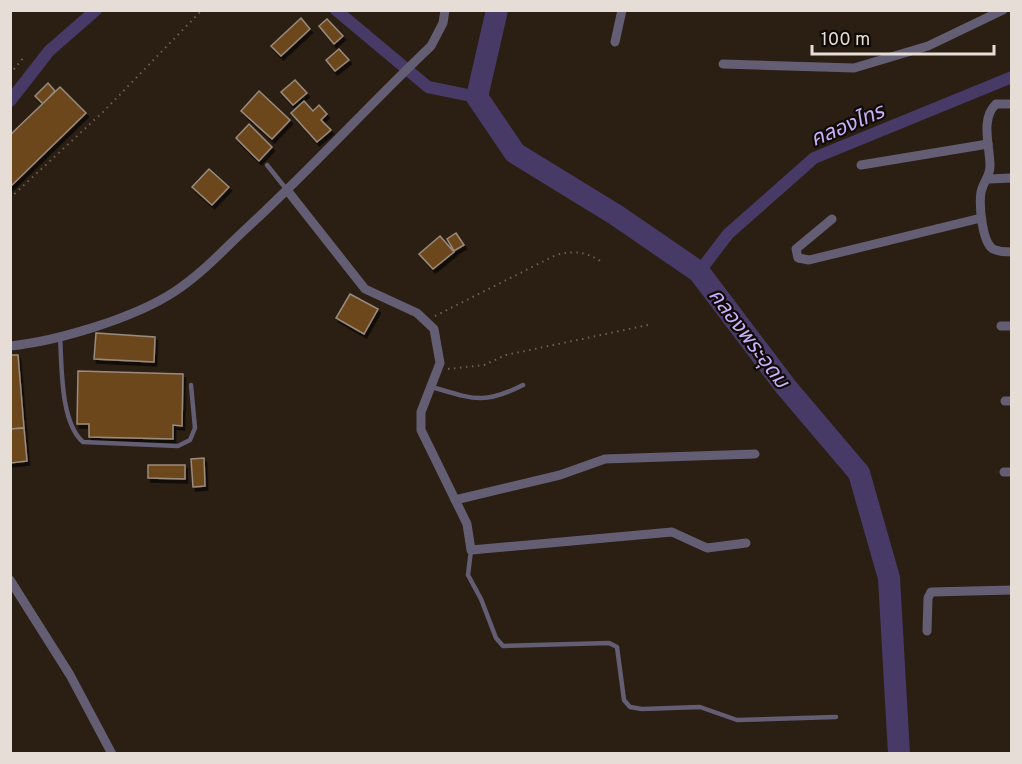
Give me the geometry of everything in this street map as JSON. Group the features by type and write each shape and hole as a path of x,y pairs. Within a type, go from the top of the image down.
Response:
{"street":[{"path":"10,346 39,343 60,337 147,306 192,280 287,190 423,53 437,38 445,10"},
{"path":"615,42 622,10"},
{"path":"723,64 854,68 928,46 995,12"},
{"path":"1011,104 996,104 989,111 989,179 981,193 981,218 987,243 992,249 1011,252"},
{"path":"861,165 988,144"},
{"path":"989,179 1011,178"},
{"path":"287,190 365,289 427,320 434,329 440,349 439,370 421,412 420,430 467,524 471,550 672,532 707,548 746,543"},
{"path":"832,219 796,249 798,258 809,260 981,218"},
{"path":"455,500 560,475 605,459 755,454"},
{"path":"10,580 70,675 112,753"},
{"path":"927,630 928,598 931,592 1011,590"}],"lane":[{"path":"267,165 287,190"},
{"path":"60,337 68,416 73,434 83,442 178,446 190,440 195,428 191,385"},
{"path":"432,387 486,399 498,397 523,385"},
{"path":"471,550 468,575 481,599 496,638 503,646 609,643 617,646 624,700 630,707 642,709 700,707 737,720 836,717"}],"path":[{"path":"10,198 103,112 202,10"},
{"path":"10,74 24,57"},
{"path":"427,320 556,255 571,251 588,253 602,262"},
{"path":"439,370 484,365 506,355 648,325"}],"building":[{"path":"301,18 310,29 281,56 271,46"},
{"path":"327,19 343,36 334,44 319,26"},
{"path":"339,49 349,60 335,71 326,60"},
{"path":"295,80 307,93 293,105 281,92"},
{"path":"48,83 55,91 43,104 35,96"},
{"path":"60,87 86,113 10,187 10,135"},
{"path":"259,91 290,120 272,139 241,111"},
{"path":"304,101 313,111 319,105 327,114 321,120 331,130 317,142 291,113"},
{"path":"249,124 272,147 259,161 236,138"},
{"path":"209,169 229,187 212,205 192,187"},
{"path":"456,233 464,245 454,251 447,239"},
{"path":"440,236 454,252 433,269 419,254"},
{"path":"350,294 378,309 364,334 336,318"},
{"path":"96,333 155,337 154,362 94,359"},
{"path":"10,355 18,355 24,428 10,429"},
{"path":"78,371 183,374 182,426 173,425 173,439 89,437 89,424 77,424"},
{"path":"24,428 27,461 10,463 10,429"},
{"path":"204,458 205,486 193,487 191,459"},
{"path":"148,465 185,465 185,479 148,478"}],"waterway":[{"path":"10,101 49,51 96,10"},
{"path":"336,10 428,87 477,97"},
{"name":"คลองพระอุดม","path":"497,10 477,97 515,153 616,215 699,272 786,387 859,473 889,578 899,754"},
{"name":"คลองไทร","path":"699,272 728,234 814,158 1012,77"}]}
